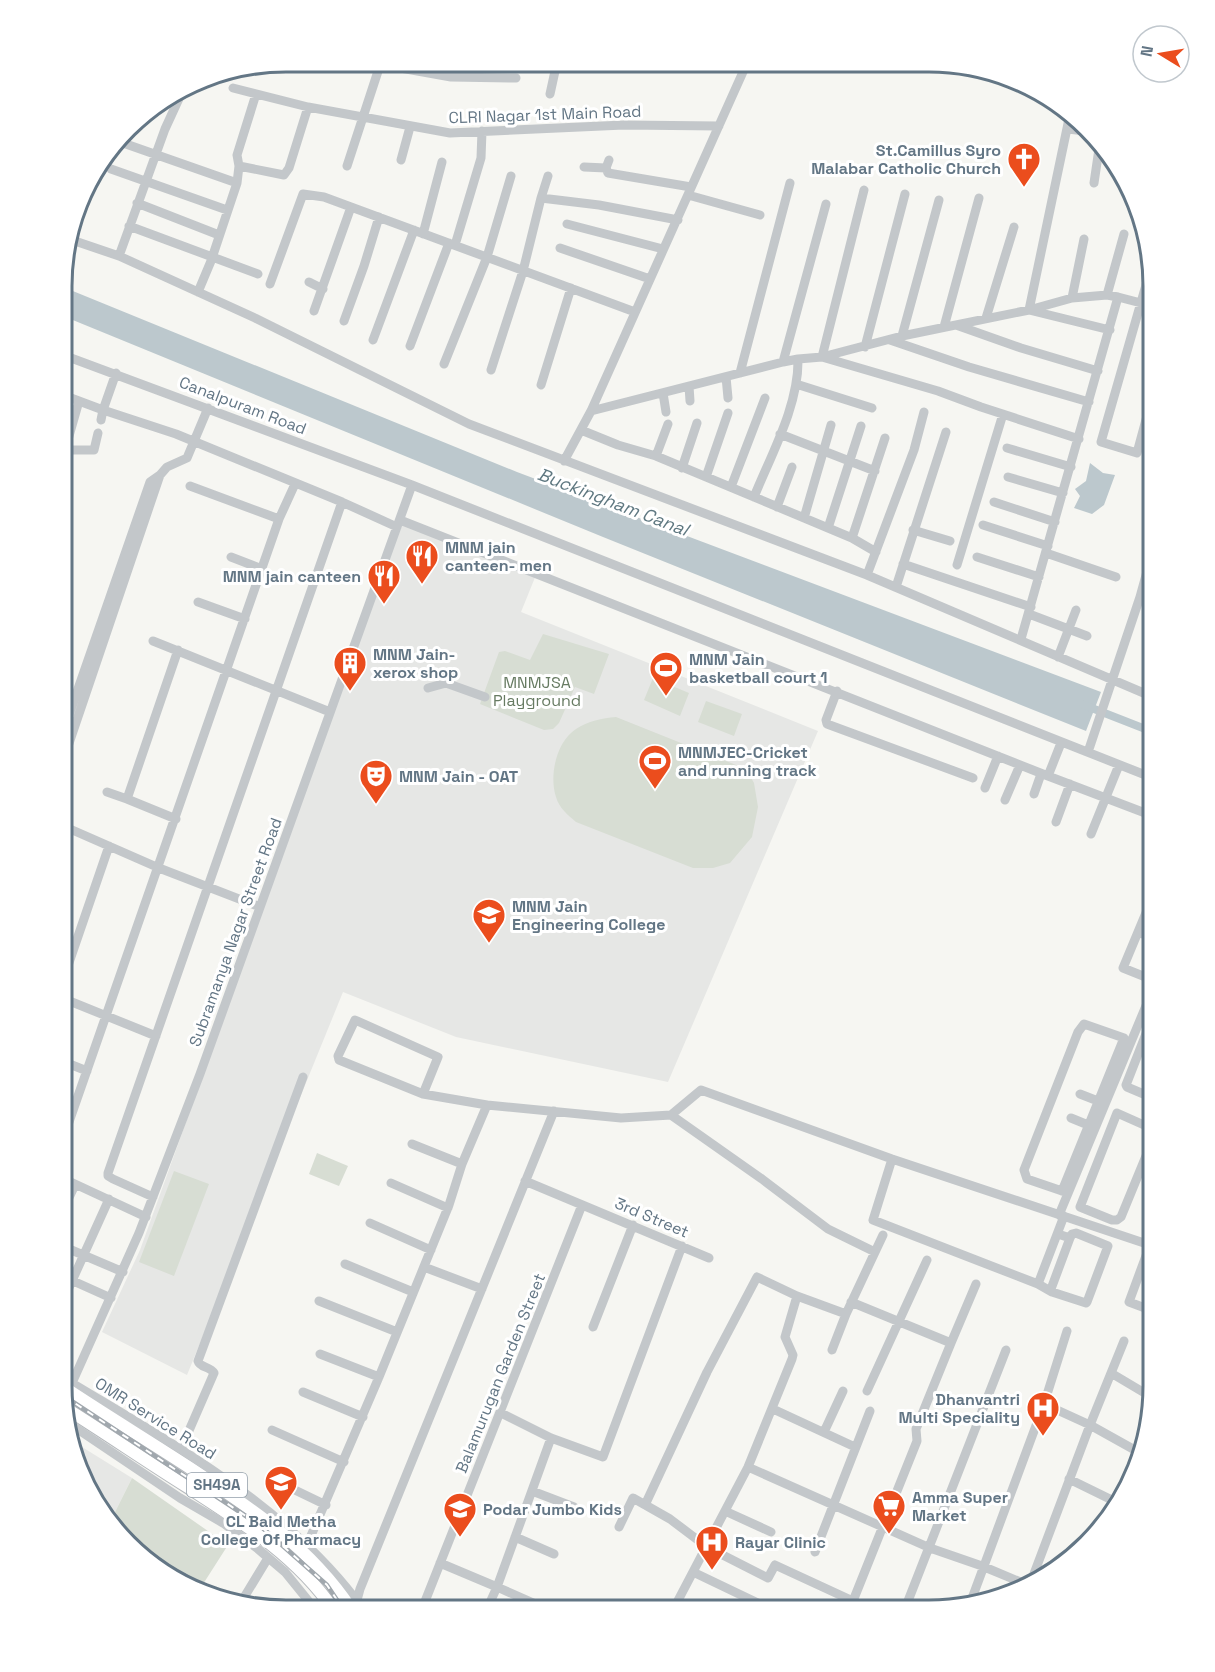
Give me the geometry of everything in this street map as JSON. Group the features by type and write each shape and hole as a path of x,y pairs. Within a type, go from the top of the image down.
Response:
{"main road":[{"name":"SH49A","path":"72,1389 238,1499 305,1553 349,1600"},
{"name":"SH49A","path":"74,1414 253,1530 300,1569 327,1600"}],"street":[{"path":"346,166 377,72"},
{"path":"434,72 451,77 516,78"},
{"path":"550,94 555,72"},
{"path":"564,461 591,411 743,72"},
{"name":"CLRI Nagar 1st Main Road","path":"233,88 308,107 450,133 624,125 718,126"},
{"path":"198,292 237,183 237,155 256,94"},
{"path":"119,256 137,203 178,102"},
{"path":"238,166 284,175 289,168 308,107"},
{"path":"1029,310 1069,124"},
{"path":"401,160 410,127"},
{"path":"1068,129 1075,130"},
{"path":"410,346 452,244 481,158 482,132"},
{"path":"126,144 237,183"},
{"path":"1094,183 1098,155"},
{"path":"423,234 442,162"},
{"path":"584,167 608,164 608,173 689,191 760,215"},
{"path":"111,169 227,210"},
{"path":"444,364 487,256 511,176"},
{"path":"491,370 523,271 548,176"},
{"path":"740,373 790,183"},
{"path":"822,357 864,190"},
{"path":"270,284 303,194 324,197 635,312"},
{"path":"865,347 905,194"},
{"path":"541,198 678,220"},
{"path":"944,327 979,198"},
{"path":"902,336 939,200"},
{"path":"137,203 219,234"},
{"path":"783,362 826,204"},
{"path":"314,311 351,207"},
{"path":"344,321 379,217"},
{"path":"567,224 663,249"},
{"path":"129,226 258,274"},
{"path":"986,318 1014,227"},
{"path":"373,340 414,230"},
{"path":"1107,295 1124,234"},
{"path":"1072,298 1084,239"},
{"path":"77,242 119,256 198,292 305,342 458,419 867,575 1022,639 1058,657 1143,693"},
{"path":"560,248 650,279"},
{"path":"309,282 323,289"},
{"path":"541,385 571,288"},
{"path":"591,411 783,362 822,357 902,336 1029,310 1072,298 1107,295 1141,303"},
{"path":"1143,296 1101,442 1137,453 1143,432"},
{"path":"1022,639 1118,297"},
{"path":"1029,310 1110,330"},
{"path":"956,325 1021,348 1098,371"},
{"path":"890,340 969,367 1089,402"},
{"path":"822,357 939,391 1079,439"},
{"name":"Canalpuram Road","path":"72,358 412,485 1143,774"},
{"path":"754,497 780,434 796,384 798,359"},
{"path":"102,415 116,374"},
{"path":"726,376 728,398"},
{"path":"796,384 872,408"},
{"path":"689,386 690,401"},
{"path":"663,393 666,412"},
{"path":"72,398 102,415 176,434 295,484 837,691 1143,812"},
{"path":"731,487 765,398"},
{"path":"72,423 79,400"},
{"path":"72,706 150,482 167,466 187,458 208,408"},
{"path":"867,575 914,450 924,412"},
{"path":"705,477 728,413"},
{"path":"957,565 1003,414"},
{"path":"682,468 697,423"},
{"path":"656,456 668,424"},
{"path":"804,518 831,425"},
{"path":"828,528 861,426"},
{"path":"581,430 618,445 656,456 731,487 852,538 876,552"},
{"path":"896,587 946,432"},
{"path":"72,450 94,450 98,433"},
{"path":"780,434 875,471"},
{"path":"852,538 885,438"},
{"path":"1008,448 1071,467"},
{"path":"777,507 792,467"},
{"path":"72,734 160,475"},
{"path":"1008,477 1063,493"},
{"path":"72,1104 87,1071 159,868 279,519 295,484"},
{"name":"Subramanya Nagar Street Road","path":"72,1376 111,1298 146,1217 200,1074 412,485"},
{"path":"190,486 279,519"},
{"path":"153,1197 113,1179 108,1176 108,1173 342,502"},
{"path":"994,502 1055,522"},
{"path":"983,525 1116,577"},
{"path":"914,530 950,541"},
{"path":"231,557 262,568"},
{"path":"977,557 1040,576"},
{"path":"903,564 1030,610 1087,636"},
{"path":"1088,752 1143,590"},
{"path":"198,602 245,619"},
{"path":"1058,657 1076,610"},
{"path":"153,641 330,712"},
{"path":"127,799 178,650"},
{"path":"428,688 446,682 485,697"},
{"path":"837,691 826,720 827,724 973,778"},
{"path":"1034,794 1061,743"},
{"path":"985,789 998,756"},
{"path":"1005,800 1020,765"},
{"path":"1091,834 1119,765"},
{"path":"1056,822 1070,784"},
{"path":"107,792 176,819"},
{"path":"72,830 159,868 260,907"},
{"path":"72,953 109,846"},
{"path":"1143,921 1123,968 1143,976"},
{"path":"1138,932 1143,934"},
{"path":"72,1002 156,1036"},
{"path":"1038,1284 1058,1234 1065,1195 1128,1040 1143,1012"},
{"path":"423,1094 438,1057 355,1020 338,1056 339,1060 423,1094 487,1105 621,1118 670,1115 701,1090 892,1159 1062,1216 1143,1239"},
{"path":"1128,1040 1084,1024 1078,1032 1024,1170 1024,1176 1065,1195 1080,1207 1117,1220 1143,1163"},
{"path":"1102,1104 1117,1076 1128,1040"},
{"path":"1143,1041 1127,1080 1127,1087 1143,1094"},
{"path":"72,1065 87,1071"},
{"path":"1117,1076 1127,1080"},
{"path":"181,1449 214,1373 209,1368 201,1366 198,1361 303,1077"},
{"path":"1080,1094 1143,1124"},
{"path":"308,1545 431,1250 462,1164 487,1105"},
{"path":"356,1600 554,1111"},
{"path":"1080,1207 1117,1113"},
{"path":"670,1115 828,1228 875,1252"},
{"path":"1071,1119 1092,1127"},
{"path":"412,1144 462,1164"},
{"path":"892,1159 873,1220 1086,1304 1108,1246 1077,1233 1072,1234 1050,1289"},
{"path":"525,1181 582,1205"},
{"path":"72,1183 146,1217"},
{"path":"391,1183 448,1208"},
{"path":"72,1191 75,1185"},
{"path":"109,1199 72,1280 111,1298"},
{"name":"3rd Street","path":"582,1205 709,1258"},
{"name":"Balamurugan Garden Street","path":"426,1600 582,1205"},
{"path":"370,1223 431,1250"},
{"path":"593,1327 633,1225"},
{"path":"1058,1234 1070,1239"},
{"path":"832,1350 851,1302 883,1235"},
{"path":"501,1413 551,1437 603,1457 682,1246"},
{"path":"72,1250 123,1272"},
{"path":"867,1392 927,1260"},
{"path":"1143,1263 1129,1302 1143,1307"},
{"path":"345,1264 413,1292"},
{"path":"424,1267 482,1289"},
{"path":"645,1505 707,1372 757,1277 797,1296 846,1314"},
{"path":"853,1600 917,1441 916,1429 975,1284"},
{"path":"678,1600 748,1467 773,1408 793,1355 784,1337 797,1296"},
{"path":"319,1301 397,1332"},
{"path":"851,1302 951,1343"},
{"path":"972,1596 1044,1404 1068,1331"},
{"path":"1034,1572 1124,1341"},
{"path":"908,1600 1006,1350"},
{"path":"320,1354 379,1377"},
{"path":"1111,1373 1143,1392"},
{"name":"OMR Service Road","path":"72,1389 181,1449 256,1502 308,1545 332,1569 351,1600"},
{"path":"824,1432 843,1391"},
{"path":"303,1392 363,1417"},
{"path":"1044,1404 1090,1425 1134,1449"},
{"path":"773,1408 855,1447"},
{"path":"815,1552 870,1411"},
{"path":"76,1429 180,1498 223,1523 268,1558 291,1579 308,1600"},
{"path":"272,1430 344,1462"},
{"path":"491,1600 551,1437"},
{"path":"748,1467 930,1548 1017,1581"},
{"path":"272,1479 326,1505"},
{"path":"1069,1479 1110,1499"},
{"path":"531,1491 574,1508"},
{"path":"619,1527 633,1498 670,1519 707,1547 768,1578 775,1565 851,1600"},
{"path":"725,1511 771,1532"},
{"path":"515,1537 554,1554"},
{"path":"245,1596 268,1558"},
{"path":"440,1563 525,1600"},
{"path":"693,1572 751,1600"}],"shaded area":[{"path":"72,291 517,472 1101,692 1086,731 72,320"},
{"path":"1090,463 1103,473 1115,475 1104,505 1092,514 1074,508 1080,496 1075,489 1086,481"},
{"name":"MNM Jain Engineering College","path":"402,522 536,575 521,612 818,731 668,1082 456,1037 343,992 187,1375 102,1332 140,1250"},
{"path":"80,1446 132,1478 114,1514 94,1481"}],"green space":[{"name":"MNMJSA Playground","path":"543,634 609,654 594,694 575,687 559,723 553,729 544,730 480,704 499,652 505,651 530,660"},
{"name":"MNM Jain basketball court 1","path":"653,678 689,693 680,716 644,700"},
{"path":"706,701 742,714 734,736 698,722"},
{"name":"MNMJEC-Cricket and running track","path":"616,717 746,769 754,783 758,807 752,837 730,863 713,868 693,868 576,822 562,808 557,801 553,779 556,760 563,742 576,729 585,724"},
{"path":"317,1153 348,1166 339,1186 309,1174"},
{"path":"174,1171 209,1184 174,1276 139,1262"},
{"path":"132,1478 228,1545 203,1584 156,1556 114,1514"}],"waterway":[{"name":"Buckingham Canal","path":"1084,705 1143,728"}],"railway":[{"path":"72,1401 258,1524 327,1585 337,1600"}],"place":[{"name":"St.Camillus Syro Malabar Catholic Church","path":"1024,188"},
{"name":"MNM jain canteen- men","path":"422,585"},
{"name":"MNM jain canteen","path":"384,605"},
{"name":"MNM Jain- xerox shop","path":"350,692"},
{"name":"MNM Jain basketball court 1","path":"666,697"},
{"name":"MNMJEC-Cricket and running track","path":"655,790"},
{"name":"MNM Jain - OAT","path":"376,805"},
{"name":"MNM Jain Engineering College","path":"489,944"},
{"name":"Dhanvantri Multi Speciality","path":"1043,1437"},
{"name":"CL Baid Metha College Of Pharmacy","path":"281,1511"},
{"name":"Amma Super Market","path":"889,1535"},
{"name":"Podar Jumbo Kids","path":"460,1538"},
{"name":"Rayar Clinic","path":"712,1571"}]}
